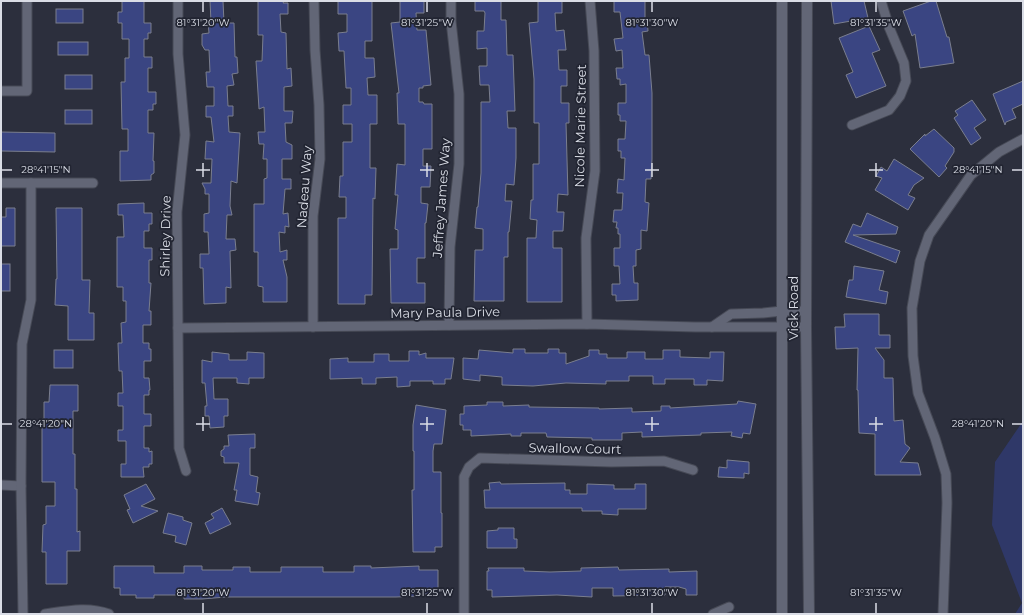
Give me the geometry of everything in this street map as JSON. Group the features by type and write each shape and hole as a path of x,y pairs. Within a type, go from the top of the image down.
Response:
{"street":[{"path":"1,91 27,91 27,1"},
{"name":"Shirley Drive","path":"178,1 178,54 185,135 177,212 179,448 186,471"},
{"name":"Nadeau Way","path":"314,1 320,159 313,216 314,327"},
{"name":"Jeffrey James Way","path":"448,325 450,247 458,164 458,94 451,21 451,1"},
{"name":"Nicole Marie Street","path":"588,324 586,238 595,171 594,51 590,1"},
{"name":"Vick Road","path":"782,1 782,614"},
{"name":"Vick Road","path":"807,1 806,327 809,614"},
{"path":"852,125 889,110 900,96 906,81 904,63 889,27 881,1"},
{"path":"943,614 947,504 946,474 935,438 918,393 912,356 912,308 920,261 929,235 971,175 998,152 1023,139"},
{"path":"1,183 93,183"},
{"path":"23,614 21,486 22,344 31,300 31,183"},
{"path":"712,327 731,314 782,311 806,312"},
{"name":"Mary Paula Drive","path":"178,328 588,324 712,327 806,327"},
{"name":"Swallow Court","path":"464,614 464,477 469,466 480,458 611,462 664,461 693,470"},
{"path":"1,485 21,486"},
{"path":"713,614 729,607"},
{"path":"44,614 86,609 101,611 109,614"}],"shaded area":[{"path":"1023,421 1023,614 1015,614 1022,603 992,525 995,462"}],"building":[{"path":"122,1 144,1 144,23 151,23 151,33 148,33 148,39 144,39 144,57 152,57 152,68 148,68 148,92 156,92 156,104 153,104 153,110 148,110 148,133 154,133 154,173 151,175 151,180 120,181 120,151 128,151 128,129 122,129 121,82 125,82 125,58 129,58 129,39 122,39 122,23 118,23 118,12 122,12"},
{"path":"210,1 223,1 224,23 234,23 235,57 237,57 238,73 232,74 234,85 227,86 228,106 233,106 233,116 228,116 229,132 240,133 237,183 231,181 230,206 232,215 227,215 226,239 235,239 236,250 230,251 231,288 226,287 226,303 204,304 203,268 200,268 200,254 209,254 208,232 204,232 204,214 209,213 209,194 205,194 205,189 202,183 211,183 212,159 205,159 206,141 214,142 211,117 206,117 206,106 214,106 214,87 207,87 206,72 210,72 209,50 205,50 202,45 202,34 209,33 208,22 211,22"},
{"path":"258,1 284,1 283,3 288,3 288,14 280,14 281,32 286,33 287,69 291,68 292,86 284,87 284,111 293,111 292,123 285,123 286,142 292,145 292,159 282,159 282,179 291,179 291,189 285,189 283,214 288,213 289,227 285,226 285,233 279,232 280,252 287,250 287,260 283,260 287,277 287,302 263,302 263,287 258,286 258,252 254,252 254,204 264,204 264,179 267,178 267,159 263,159 264,144 259,144 258,132 265,132 264,107 259,109 256,61 262,61 263,35 258,35"},
{"path":"338,1 372,1 372,41 365,41 365,58 374,58 375,77 367,78 368,95 377,95 377,124 370,124 370,168 376,168 375,199 373,198 372,295 365,295 365,304 338,304 338,218 346,218 346,197 339,197 340,176 343,176 343,142 352,142 352,124 343,124 343,105 351,105 351,88 346,88 344,51 339,51 338,33 347,32 347,14 338,14"},
{"path":"400,1 424,1 424,13 416,13 417,30 426,30 431,85 419,88 419,102 423,102 424,104 432,104 432,149 423,149 423,166 431,166 430,187 421,187 421,203 428,204 425,223 425,258 417,258 417,283 425,283 425,303 391,303 390,249 398,249 398,230 395,229 398,195 395,195 397,164 405,165 405,124 398,124 397,93 399,93 391,23 400,22"},
{"path":"475,1 501,1 501,20 506,20 507,55 513,55 515,111 507,111 508,128 516,128 516,158 514,185 506,184 505,201 512,201 508,232 508,257 504,257 504,301 474,301 475,250 483,250 483,229 475,228 481,173 481,102 490,102 489,85 480,85 479,66 487,66 487,48 477,49 477,31 484,31 485,13 484,11 475,11"},
{"path":"538,1 562,1 562,13 555,13 556,31 564,30 566,50 558,50 559,70 567,70 567,86 561,86 561,103 569,103 569,123 566,123 568,195 558,194 557,212 564,212 563,231 553,231 553,248 562,248 562,302 527,302 527,238 536,238 537,220 530,219 531,200 533,200 533,164 539,164 539,123 534,123 534,79 529,23 538,22"},
{"path":"614,1 645,1 645,19 647,19 648,31 642,32 645,55 649,55 652,93 651,179 646,179 645,202 649,203 647,231 641,230 641,249 636,250 636,266 633,266 634,283 638,283 638,300 616,301 616,295 612,295 612,284 620,284 619,266 614,266 614,248 620,248 620,234 618,234 618,228 616,228 617,222 613,222 614,210 622,210 623,193 617,193 618,179 624,180 625,158 621,158 621,151 618,151 618,139 625,139 626,121 620,121 620,115 618,115 618,103 626,103 626,84 620,85 620,79 617,79 616,68 623,68 622,50 616,51 614,39 623,38 620,12 614,12"},
{"path":"831,1 864,1 868,18 834,24"},
{"path":"931,1 936,1 947,37 949,37 954,63 920,68 915,34 912,36 903,11"},
{"path":"56,9 83,9 83,23 56,23"},
{"path":"869,26 880,50 872,53 886,86 856,98 846,75 853,72 839,38"},
{"path":"58,42 88,42 88,55 58,55"},
{"path":"65,75 92,75 92,89 65,89"},
{"path":"1023,81 1023,104 1012,109 1016,118 1006,122 1005,125 993,94"},
{"path":"972,100 986,120 974,128 981,138 971,145 954,118 958,115 955,111"},
{"path":"65,110 92,110 92,124 65,124"},
{"path":"934,129 954,148 954,152 945,166 947,168 939,177 910,149 925,134 925,136"},
{"path":"1,132 55,133 55,152 1,151"},
{"path":"894,159 924,178 914,185 908,195 915,198 908,210 875,190 882,178 876,176 881,167 887,171"},
{"path":"144,203 144,213 152,213 152,224 149,224 149,231 144,231 144,248 152,248 152,260 149,260 149,283 151,283 149,311 151,311 151,325 143,325 143,343 149,343 149,349 151,349 151,361 144,361 144,378 149,378 150,390 149,395 144,395 144,414 151,414 151,426 144,426 144,448 149,448 149,452 152,451 152,464 149,464 149,467 143,467 144,477 121,477 121,464 126,464 126,441 118,441 118,430 123,430 123,406 118,406 118,393 123,393 122,371 119,371 118,343 122,343 121,323 126,322 126,301 123,301 123,287 117,287 117,237 124,237 123,215 118,215 118,204"},
{"path":"6,208 15,208 15,246 1,246 1,217 6,217"},
{"path":"56,208 82,208 82,280 90,280 89,313 94,313 94,340 68,340 68,306 55,305 57,279"},
{"path":"867,213 898,227 896,234 853,235 900,251 896,263 845,242 853,224 861,227"},
{"path":"1,264 10,264 10,291 1,291"},
{"path":"854,266 884,271 879,290 888,292 886,304 846,297 849,280 853,280"},
{"path":"844,314 879,314 879,335 890,335 890,348 875,348 884,360 884,378 893,378 894,421 903,420 905,444 910,448 900,462 918,463 921,475 875,475 875,434 859,433 857,390 858,348 836,349 835,327 845,327"},
{"path":"513,349 525,349 525,353 548,353 548,349 559,349 559,353 566,353 566,364 589,356 589,350 599,350 599,354 607,354 607,358 627,358 627,352 645,352 645,359 663,359 663,350 680,350 680,357 710,358 710,352 724,352 723,381 707,380 707,385 694,385 694,379 665,379 665,384 653,384 653,376 629,376 629,381 606,381 606,384 566,383 533,386 502,385 502,377 480,375 480,381 463,379 463,358 478,359 479,350 513,353"},
{"path":"54,350 73,350 73,368 54,368"},
{"path":"409,351 419,351 419,355 426,353 426,358 454,358 451,379 445,379 445,384 433,384 433,381 410,381 410,386 397,387 397,377 376,378 376,384 362,384 362,378 330,379 330,359 348,358 348,362 374,362 374,354 389,354 389,361 409,361"},
{"path":"212,352 229,354 229,360 247,360 247,352 264,353 264,378 249,378 249,384 237,383 237,378 213,378 214,399 228,399 228,416 224,416 224,427 210,428 209,416 205,416 205,406 207,406 205,383 202,383 202,360 212,362"},
{"path":"50,385 78,385 78,411 73,411 73,454 75,454 77,532 80,531 80,551 67,551 67,584 46,584 46,552 42,552 43,525 46,524 46,506 55,506 55,482 42,482 42,419 44,419 44,402 49,402"},
{"path":"738,401 756,404 750,434 743,433 742,438 731,436 732,432 701,433 701,435 642,437 642,432 622,433 622,440 547,437 546,433 521,433 521,436 511,436 511,434 471,436 471,430 463,430 463,425 460,425 460,414 464,414 464,406 487,405 487,402 503,402 503,406 529,405 529,407 599,409 632,408 632,412 661,411 661,406 670,406 670,408 737,404"},
{"path":"416,405 446,410 442,444 434,444 433,451 433,472 441,472 442,513 442,547 435,547 435,552 413,552 413,425"},
{"path":"255,434 255,448 250,448 250,475 258,477 256,492 260,493 258,505 235,501 237,490 234,490 239,463 224,463 224,457 221,456 221,451 224,449 224,446 229,446 228,435"},
{"path":"727,460 749,462 749,474 744,473 744,478 718,477 719,467 727,468"},
{"path":"500,482 501,484 565,483 565,490 570,490 570,494 587,494 587,484 614,485 614,489 635,489 635,484 646,484 646,509 618,509 618,515 602,514 602,511 582,511 582,508 485,508 484,490 490,490 489,483"},
{"path":"146,484 155,499 141,506 158,511 133,523 127,510 130,509 124,495"},
{"path":"222,508 231,524 210,534 205,523 214,518 211,514"},
{"path":"168,513 183,517 183,520 192,523 186,545 175,542 176,536 163,533"},
{"path":"498,528 514,528 514,539 517,539 517,548 487,548 487,531 498,530"},
{"path":"114,566 154,566 154,573 184,573 184,566 202,566 202,570 233,570 233,567 250,567 250,572 281,572 281,567 323,567 323,572 354,572 354,566 371,566 371,568 419,566 419,570 438,570 438,594 419,594 419,596 396,597 226,597 202,599 184,599 184,595 154,595 154,598 136,598 136,595 120,595 120,588 114,588"},
{"path":"618,567 619,570 669,569 669,572 697,571 697,595 686,595 686,589 679,587 665,587 665,595 613,596 613,588 592,588 592,597 557,595 492,597 492,590 487,590 488,568 524,568 524,571 550,572 581,571 581,568"}]}
